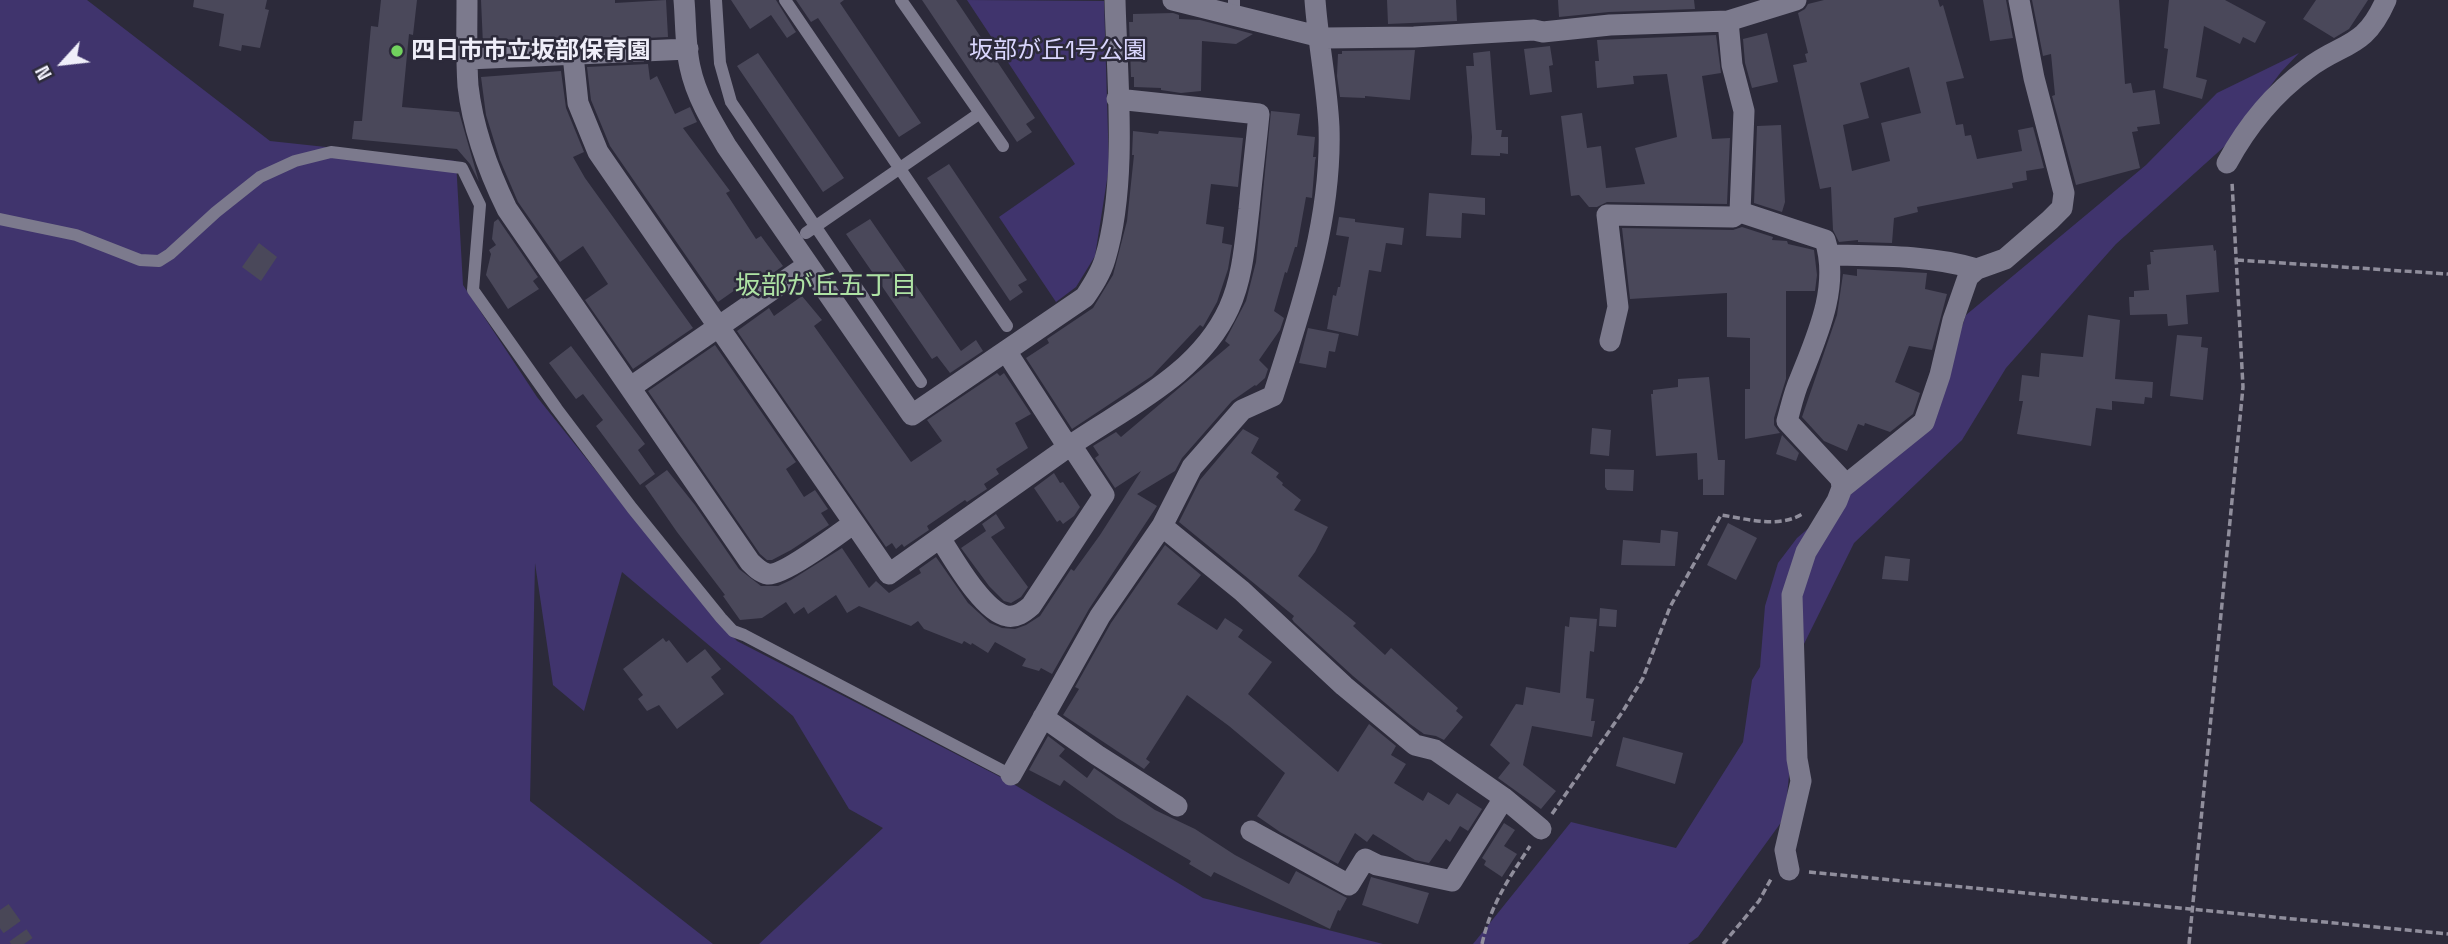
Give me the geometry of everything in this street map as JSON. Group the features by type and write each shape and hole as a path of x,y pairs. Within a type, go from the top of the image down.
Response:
{"street":[{"path":"467,0 468,84 478,138 507,209 750,562 761,572 769,574 785,570 854,523"},
{"path":"684,0 694,83 713,124 912,415 1085,297 1101,270 1111,233 1119,169 1115,0"},
{"path":"1173,0 1234,7 1325,38 1414,37 1534,30 1544,32 1646,23 1728,21 1796,0"},
{"path":"1011,775 1100,616 1163,526 1192,467 1242,410 1273,396 1308,289 1328,164 1329,128 1315,0"},
{"path":"1842,488 1924,422 1968,277 1977,269 2005,258 2062,208 2064,193 2034,78 2020,0"},
{"path":"2227,163 2258,115 2282,90 2315,63 2364,35 2379,17 2386,0"},
{"path":"1728,21 1732,65 1744,111 1740,212"},
{"path":"468,60 688,48"},
{"path":"573,55 578,103 598,152 888,574 1188,364 1206,347 1233,299 1244,249 1259,114 1117,99"},
{"path":"1740,212 1825,240 1829,255 1828,300 1787,421 1841,479 1842,488 1837,501 1805,552 1792,595 1795,720 1801,781 1785,850 1789,870"},
{"path":"1610,341 1618,307 1607,215 1733,217 1740,212"},
{"path":"1829,255 1901,257 1977,269"},
{"path":"631,387 808,265"},
{"path":"940,538 989,607 1006,616 1016,616 1031,607 1104,495 1006,351"},
{"path":"1163,526 1242,591 1344,686 1415,745 1435,750 1504,798 1541,829"},
{"path":"1043,717 1177,806"},
{"path":"1251,831 1349,885 1365,859 1377,865 1452,881 1504,798"}],"lane":[{"path":"716,0 720,63 731,102 810,230 921,382"},
{"path":"785,0 1007,326"},
{"path":"901,0 1003,146"},
{"path":"810,230 980,113"},
{"path":"0,219 76,234 141,260 159,261 260,177 295,161 331,152 462,168 480,205 473,290 557,409 720,618 733,631 1011,775"}],"path":[{"path":"2189,944 2243,387 2233,184 2227,163"},
{"path":"2236,260 2448,274"},
{"path":"1482,944 1488,918 1498,896 1643,678 1670,607 1721,515 1772,523 1798,517 1809,510"},
{"path":"1723,944 1759,901 1776,870 2448,933"}],"green space":[{"path":"0,0 87,0 270,141 456,161 463,285 537,397 702,603 737,641 1010,782 1203,898 1383,944 759,944 883,828 849,809 793,716 622,572 584,711 553,685 535,563 530,801 713,944 0,944"},
{"name":"坂部が丘1号公園","path":"967,0 1104,1 1109,167 1095,256 1076,287 1056,302 999,217 1075,164"},
{"path":"2299,53 2281,72 2226,145 2116,244 2006,368 1962,440 1854,543 1801,650 1785,817 1698,937 1688,944 1473,944 1571,822 1676,848 1743,742 1752,680 1760,667 1765,606 1778,563 1797,538 1927,427 1966,315 2146,165 2217,93"}],"building":[{"path":"194,0 267,0 265,9 269,10 260,48 242,45 241,51 219,46 224,14 193,7"},
{"path":"381,0 417,0 413,35 409,34 402,107 459,112 479,182 470,164 457,149 352,139 354,121 362,121 371,26 378,27"},
{"path":"481,0 615,0 615,3 666,0 668,37 483,45"},
{"path":"731,0 776,0 796,32 787,38 771,15 750,29"},
{"path":"796,0 844,0 840,3 921,123 899,137 818,18 811,22"},
{"path":"922,0 956,0 1035,118 1026,124 1032,132 1017,142"},
{"path":"1387,0 1456,0 1457,21 1388,24"},
{"path":"1558,0 1694,0 1695,9 1559,17"},
{"path":"1824,0 1938,0 1940,7 1943,5 1964,78 1946,82 1956,125 1963,124 1965,136 1971,135 1977,159 2022,151 2018,130 2033,127 2044,168 2026,171 2027,180 2012,183 2013,188 1917,207 1918,212 1894,218 1892,243 1858,240 1839,242 1833,230 1831,187 1820,189 1793,65 1807,62 1805,54 1808,53 1798,13 1808,4","holes":["1909,67 1921,113 1881,123 1890,161 1852,171 1843,125 1869,118 1860,83"]},
{"path":"1983,0 2006,0 2013,38 1990,41"},
{"path":"2032,0 2119,0 2125,84 2131,83 2133,93 2155,90 2160,124 2137,127 2138,131 2132,132 2140,168 2076,185 2052,96 2055,95 2051,54 2043,56"},
{"path":"2169,0 2225,0 2266,22 2255,43 2243,37 2240,44 2204,26 2196,77 2207,80 2202,99 2163,88 2168,49 2164,48"},
{"path":"2316,0 2368,0 2349,29 2334,38 2303,19"},
{"path":"1133,14 1179,15 1179,19 1200,20 1253,34 1236,44 1202,41 1201,91 1181,93 1161,88 1134,87 1134,77 1131,77 1129,22 1133,22"},
{"path":"1767,33 1778,82 1752,88 1745,63 1743,39"},
{"path":"1716,35 1721,73 1702,76 1712,139 1730,138 1727,204 1607,202 1597,207 1589,207 1579,195 1571,196 1561,116 1582,113 1587,148 1601,146 1606,188 1645,184 1635,148 1677,137 1667,74 1633,76 1634,84 1597,88 1597,40"},
{"path":"1550,46 1553,65 1549,66 1552,92 1530,95 1524,49"},
{"path":"1415,50 1410,100 1340,97 1337,76 1338,54 1342,54 1342,51"},
{"path":"1490,51 1496,130 1502,130 1501,137 1508,137 1508,154 1471,155 1466,66 1474,66 1473,53"},
{"path":"758,53 844,178 823,192 737,66"},
{"path":"648,64 650,80 657,76 675,114 690,107 697,122 683,128 730,191 726,193 756,239 761,236 783,266 749,290 745,283 718,302 610,146 591,100 587,67"},
{"path":"561,71 566,108 584,152 573,157 585,178 693,328 633,369 585,300 608,284 583,246 560,262 518,202 500,160 486,115 481,77"},
{"path":"1271,111 1300,114 1297,135 1315,137 1313,157 1316,157 1312,198 1306,197 1297,247 1287,273 1285,272 1274,311 1284,318 1280,330 1259,360 1268,369 1265,378 1232,401 1182,458 1175,471 1137,494 1157,506 1089,609 1052,674 1041,668 1039,671 1022,666 1026,659 995,642 988,653 972,643 971,645 964,641 962,644 924,629 918,621 911,626 859,606 847,613 836,595 808,614 804,607 794,614 786,602 762,618 740,620 723,596 725,595 645,486 667,470 739,569 761,586 778,586 791,580 842,548 869,588 876,581 889,593 921,573 919,569 936,557 968,603 990,623 1015,629 1040,616 1071,569 1074,571 1100,535 1141,471 1115,488 1095,458 1099,455 1093,446 1116,432 1121,437 1230,345 1225,341 1246,301 1256,262"},
{"path":"1781,125 1785,202 1782,212 1754,203 1757,126"},
{"path":"1133,131 1243,138 1238,187 1211,184 1206,224 1224,227 1222,243 1232,245 1228,269 1217,302 1203,327 1200,325 1152,376 1072,429 1026,358 1049,343 1047,339 1093,308 1113,275 1127,221 1134,155"},
{"path":"949,164 1027,280 1018,285 1023,292 1010,301 927,178"},
{"path":"1429,193 1485,198 1485,215 1462,213 1461,238 1426,236"},
{"path":"1339,217 1355,219 1355,222 1404,228 1402,245 1386,243 1381,272 1369,270 1358,336 1327,329 1333,295 1336,296 1340,287 1349,237 1336,235"},
{"path":"498,219 538,277 533,281 539,289 508,309 486,275 491,254 489,250 496,245 492,239 494,222"},
{"path":"870,219 961,351 976,340 983,351 950,373 937,356 932,359 846,234"},
{"path":"1742,227 1773,237 1772,240 1787,241 1788,244 1814,250 1817,275 1815,291 1786,291 1786,379 1774,418 1774,425 1780,433 1745,439 1745,389 1750,389 1750,338 1727,337 1727,293 1630,299 1622,228 1733,230"},
{"path":"259,243 277,257 261,281 242,267"},
{"path":"2213,245 2214,251 2216,250 2219,292 2186,295 2188,324 2168,326 2167,314 2130,315 2129,297 2134,297 2134,291 2149,290 2147,265 2151,264 2150,252"},
{"path":"1857,269 1927,273 1925,289 1947,294 1932,350 1909,346 1895,382 1920,393 1913,414 1890,432 1865,423 1864,426 1858,424 1847,451 1824,441 1802,417 1837,315 1843,274 1857,276"},
{"path":"802,296 822,320 814,326 911,462 942,441 927,420 997,373 1000,376 1004,373 1031,414 1015,423 1028,448 996,469 999,474 984,484 987,489 967,502 965,500 927,526 929,530 904,547 902,544 896,549 892,543 886,547 737,331 769,308 774,316"},
{"path":"2088,315 2120,320 2115,379 2153,382 2152,398 2145,397 2144,404 2112,401 2112,410 2096,408 2091,446 2017,434 2023,401 2019,401 2022,375 2039,377 2041,353 2083,357"},
{"path":"1308,328 1339,334 1335,352 1329,351 1326,368 1299,363"},
{"path":"2177,335 2202,337 2201,347 2208,348 2203,400 2170,396"},
{"path":"715,345 796,462 786,469 804,497 815,490 828,509 821,513 829,525 772,560 767,560 760,554 648,391"},
{"path":"571,346 645,444 638,450 655,474 640,485 596,426 603,420 583,394 576,399 549,363"},
{"path":"1709,377 1718,460 1725,460 1724,495 1703,495 1703,479 1698,480 1697,453 1656,456 1651,394 1653,390 1678,387 1678,379"},
{"path":"1592,428 1611,430 1609,456 1590,454"},
{"path":"1243,429 1259,438 1251,453 1279,473 1276,477 1282,485 1301,500 1294,510 1328,527 1298,576 1356,623 1353,626 1385,655 1391,648 1458,708 1456,711 1463,717 1444,740 1424,734 1410,724 1294,622 1294,616 1179,522 1200,480"},
{"path":"1782,435 1799,453 1796,461 1776,454"},
{"path":"1605,469 1634,470 1633,491 1607,490"},
{"path":"1054,473 1080,507 1074,516 1063,524 1060,520 1057,522 1034,488"},
{"path":"996,514 1005,528 991,537 1028,587 1021,597 1011,603 1004,601 989,586 961,548 986,531 982,524"},
{"path":"1728,523 1757,538 1736,580 1707,565"},
{"path":"1661,530 1678,532 1675,566 1621,565 1623,540 1660,543"},
{"path":"1165,545 1201,575 1177,604 1217,630 1225,618 1243,630 1238,637 1272,662 1248,694 1338,772 1369,724 1396,746 1391,755 1406,764 1394,783 1423,801 1428,792 1449,805 1457,793 1482,809 1468,831 1460,826 1450,842 1446,839 1429,863 1415,860 1373,834 1367,842 1355,833 1338,864 1257,816 1285,773 1187,695 1146,759 1150,762 1144,769 1063,715 1079,689 1075,687 1111,623"},
{"path":"1885,556 1910,559 1908,581 1882,579"},
{"path":"1600,608 1617,610 1616,627 1599,626"},
{"path":"1570,617 1597,619 1594,652 1590,651 1586,698 1594,699 1591,721 1595,721 1592,737 1532,726 1523,765 1556,791 1541,809 1498,778 1510,763 1490,745 1516,704 1523,705 1526,687 1560,693 1565,626 1569,627"},
{"path":"663,638 666,642 669,640 687,663 705,649 721,669 711,677 724,694 677,729 659,705 647,711 638,699 643,695 623,669"},
{"path":"1048,736 1065,749 1059,756 1087,778 1094,768 1155,810 1195,829 1235,855 1289,884 1296,871 1347,898 1340,911 1338,910 1330,929 1214,872 1211,877 1189,864 1191,861 1117,818 1064,780 1060,786 1029,770"},
{"path":"1623,737 1683,753 1675,784 1616,766"},
{"path":"1504,823 1515,830 1504,846 1517,854 1502,877 1484,865 1486,861 1482,858"},
{"path":"1371,877 1429,893 1418,924 1362,905"}],"tunnel":[{"path":"0,910 24,944"}],"place":[{"name":"四日市市立坂部保育園","path":"397,51"}],"district":[{"name":"坂部が丘五丁目","path":"826,287"}]}
